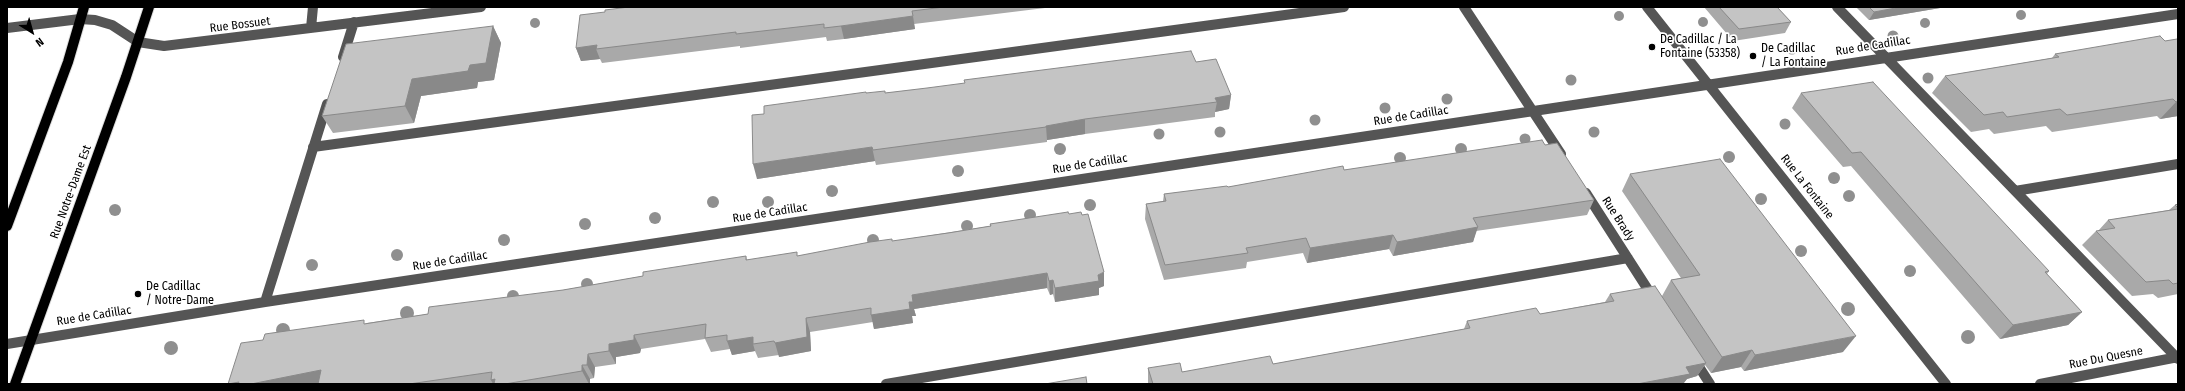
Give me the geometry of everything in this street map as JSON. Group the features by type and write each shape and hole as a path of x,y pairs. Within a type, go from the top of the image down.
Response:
{"main road":[{"path":"7,226 68,62 84,7"},
{"name":"Rue Notre-Dame Est","path":"15,384 138,42 148,7"}],"street":[{"path":"311,28 313,7"},
{"name":"Rue Bossuet","path":"7,28 80,19 95,20 112,25 138,42 164,46 481,7"},
{"path":"313,148 1344,7"},
{"path":"1464,7 1533,110 1565,161"},
{"name":"Rue La Fontaine","path":"1647,7 1946,384"},
{"path":"1837,7 2177,358"},
{"name":"Rue de Cadillac","path":"7,344 265,302 2178,14"},
{"path":"340,64 354,22"},
{"path":"265,302 330,95"},
{"path":"2016,192 2178,164"},
{"name":"Rue Brady","path":"1582,187 1662,311"},
{"path":"886,384 1628,258"},
{"path":"1689,351 1710,384"},
{"name":"Rue Du Quesne","path":"2040,384 2177,358"}],"building":[{"path":"629,7 944,7 912,11 913,16 824,28 824,24 736,34 736,32 596,49 597,45 576,48 580,15"},
{"path":"1719,7 1777,7 1791,22 1739,29"},
{"path":"1869,7 1901,7 1874,12"},
{"path":"493,26 486,63 470,65 468,71 412,79 405,106 322,116 346,44"},
{"path":"2160,36 2165,41 2178,40 2178,101 2176,102 2173,99 2067,115 2060,109 2007,117 2003,112 1984,115 1945,76 2059,57 2055,54"},
{"path":"1191,51 1196,62 1216,59 1231,95 1215,98 1217,102 1085,119 1046,127 873,150 872,147 753,164 752,115 764,114 764,106 866,92 885,91 885,93 927,88 965,83 964,80"},
{"path":"1873,82 2049,271 2045,272 2082,312 2013,325 1861,152 1852,153 1801,93"},
{"path":"1542,140 1545,145 1557,143 1594,200 1473,218 1478,227 1397,242 1393,235 1310,248 1306,238 1246,248 1248,253 1165,265 1146,204 1166,201 1164,194 1228,187 1343,166 1344,170"},
{"path":"1720,159 1856,336 1755,355 1752,350 1722,357 1671,280 1700,275 1630,174"},
{"path":"2178,209 2178,283 2173,284 2169,280 2146,282 2096,231 2115,228 2108,220"},
{"path":"1068,212 1069,214 1081,212 1082,215 1088,214 1104,272 1098,275 1099,281 1055,288 1053,280 1049,281 1047,273 912,295 913,302 909,302 910,309 871,315 871,308 806,318 807,337 775,343 774,341 753,344 753,337 727,341 727,335 705,338 706,324 634,335 634,340 609,344 609,351 588,354 587,365 582,365 582,371 505,384 494,384 495,379 491,380 492,372 409,384 318,384 321,370 251,384 238,384 239,382 228,384 241,343 263,340 265,334 364,320 364,324 428,314 429,307 563,290 643,276 643,272 746,256 746,260 797,252 797,256 870,242 892,239 892,241 948,233 991,226 990,224"},
{"path":"1655,286 1706,363 1686,367 1690,374 1637,384 1153,384 1148,368 1180,363 1182,372 1270,356 1273,364 1470,328 1467,321 1536,308 1540,314 1614,301 1610,294"},
{"path":"1086,377 1087,384 1045,384"}],"place":[{"name":"De Cadillac / La Fontaine (53358)","path":"1652,47"},
{"name":"De Cadillac / La Fontaine","path":"1753,56"},
{"name":"De Cadillac / Notre-Dame","path":"138,294"}]}
